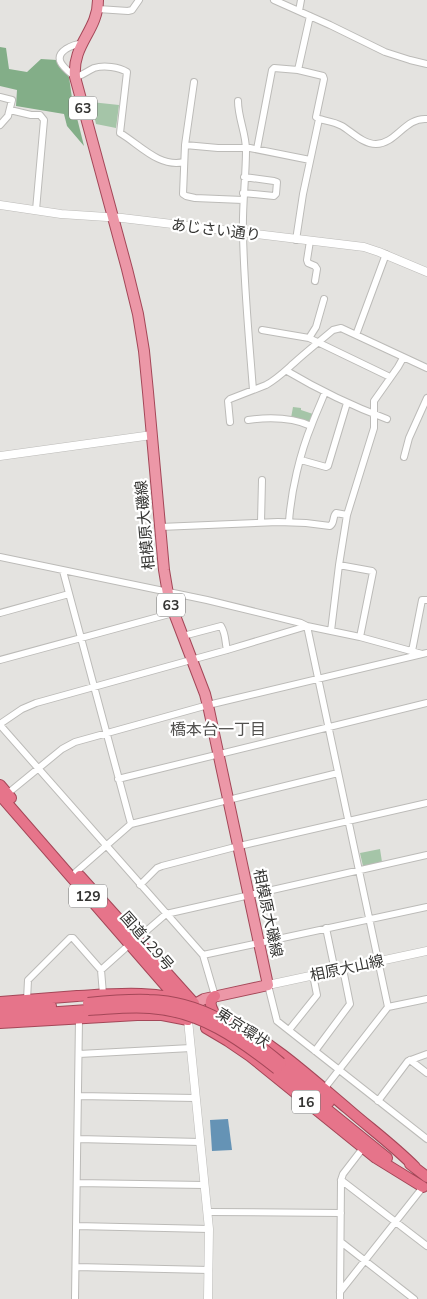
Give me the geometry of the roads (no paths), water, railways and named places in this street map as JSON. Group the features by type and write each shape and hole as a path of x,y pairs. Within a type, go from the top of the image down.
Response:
{"highway":[{"name":"国道129号","path":"0,786 4,794 134,942 179,988 185,1001"},
{"name":"国道129号","path":"4,794 76,872 134,942 153,971 185,1001"},
{"path":"141,994 151,989 155,980 153,971"},
{"path":"0,1002 103,994 141,994 185,1001 213,1011 261,1039 282,1054 397,1149 415,1167"},
{"path":"213,1011 210,1000 215,996"},
{"name":"東京環状","path":"0,1016 150,1000 162,1000 211,1014 233,1026 259,1045 279,1066 425,1188"},
{"name":"国道129号","path":"185,1001 182,1007 188,1020"},
{"name":"東京環状","path":"0,1009 88,1006"},
{"name":"16","path":"0,1023 150,1015 188,1020 212,1031 250,1056 363,1148 386,1165 425,1188"},
{"name":"東京環状","path":"279,1066 427,1177"}],"main road":[{"name":"相模原大磯線","path":"98,5 93,23 77,54 74,77 128,269 138,314 144,351 167,592 208,705 268,985"},
{"path":"188,1020 190,1012 185,1001 204,999 268,985"}],"street":[{"path":"98,5 128,11 132,10 139,0"},
{"path":"274,0 385,52 427,64"},
{"path":"299,11 301,0"},
{"path":"298,70 310,16"},
{"path":"81,44 68,47 60,55 62,64 74,77 101,67 108,67 128,73 120,133 151,156 164,161 184,162"},
{"path":"257,149 273,68 298,70 324,78 316,117 319,119 303,194 296,240"},
{"path":"194,82 185,145 184,196 195,198 243,197 274,196 276,194 277,182 244,178"},
{"path":"0,97 12,100 10,110 0,125"},
{"path":"238,101 238,115 246,149 243,197 244,273 253,390"},
{"path":"10,110 40,115 44,120 36,210"},
{"path":"319,119 339,125 363,140 378,144 390,139 413,121 423,118 427,119"},
{"path":"185,145 257,149 310,160"},
{"name":"あじさい通り","path":"0,205 364,247 386,254 427,272"},
{"path":"310,241 307,260 309,264 317,269 315,280"},
{"path":"356,335 386,254"},
{"path":"309,338 316,327 324,299"},
{"path":"230,422 228,401 230,399 269,384 338,328 427,368"},
{"path":"262,330 309,338 390,377"},
{"path":"331,631 347,515 374,428 374,401 403,358"},
{"path":"286,371 347,403 387,419"},
{"path":"289,522 292,496 301,460 311,426 325,392"},
{"path":"404,457 409,438 427,398"},
{"path":"301,460 328,466 347,403"},
{"path":"248,420 267,417 295,420 311,426"},
{"path":"0,456 152,435"},
{"path":"261,522 262,480"},
{"path":"160,527 261,522 289,522 330,526 336,513 347,515"},
{"path":"0,557 243,608 307,626 360,637 425,654"},
{"path":"339,565 373,572 360,637"},
{"path":"62,570 131,824"},
{"path":"0,613 68,594"},
{"path":"412,651 422,600 427,600"},
{"path":"0,660 174,613"},
{"path":"183,636 221,626 227,642 227,650"},
{"path":"215,996 203,955 0,724 28,706 307,626"},
{"path":"307,626 388,1008"},
{"path":"4,794 69,745 208,705 425,654"},
{"path":"118,779 427,703"},
{"path":"76,872 131,824 338,773"},
{"path":"140,885 157,868 162,866 427,803"},
{"path":"101,970 166,914 427,855"},
{"path":"203,955 427,907"},
{"path":"315,1051 350,1004 326,928"},
{"path":"27,1000 28,980 70,938 73,938 101,970 103,994"},
{"name":"相原大山線","path":"268,985 427,951"},
{"path":"289,1030 317,995 313,975"},
{"path":"268,985 276,1020 427,1139"},
{"path":"324,1089 388,1008 427,999"},
{"path":"75,1299 79,1019"},
{"path":"188,1020 209,1229 208,1299"},
{"path":"79,1054 191,1048"},
{"path":"378,1101 410,1060 427,1054"},
{"path":"410,1060 427,1074"},
{"path":"78,1096 196,1098"},
{"path":"78,1139 200,1142"},
{"path":"340,1296 341,1180 343,1174 363,1148"},
{"path":"341,1180 427,1246"},
{"path":"77,1183 204,1185"},
{"path":"340,1296 365,1261 425,1188"},
{"path":"207,1212 341,1213"},
{"path":"76,1226 209,1229"},
{"path":"341,1242 414,1299"},
{"path":"76,1267 209,1270"}],"water":[{"path":"228,1119 232,1150 212,1151 210,1120"}],"district":[{"name":"橋本台一丁目","path":"218,730"}]}
